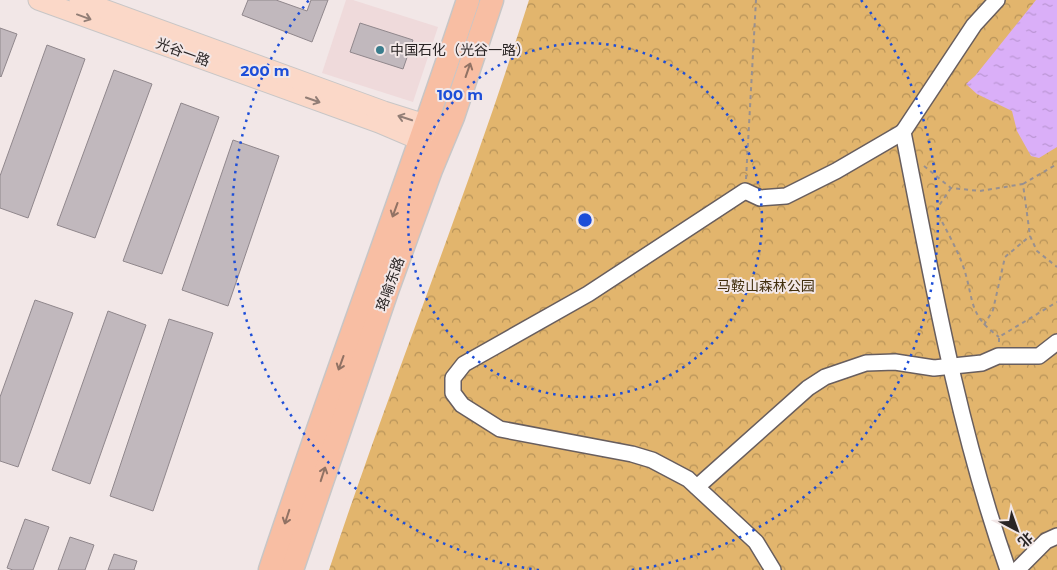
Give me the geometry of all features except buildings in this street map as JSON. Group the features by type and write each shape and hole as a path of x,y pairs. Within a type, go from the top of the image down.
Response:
{"highway":[{"name":"珞喻东路","path":"292,570 387,291 433,136 468,0"},
{"name":"珞喻东路","path":"270,570 308,454 433,136 492,0"}],"main road":[{"name":"光谷一路","path":"38,0 379,123 433,136"},
{"name":"光谷一路","path":"78,0 433,136"}],"street":[{"path":"773,570 756,542 688,479 652,460 632,454 500,429 462,405 453,393 454,378 464,364 588,294 745,191 760,198 786,196 836,171 903,132 974,24 998,0"},
{"path":"903,132 950,366 995,534 1008,570"},
{"path":"697,487 808,388 826,377 866,363 895,362 934,368 982,363 998,356 1039,356 1057,342"},
{"path":"1017,570 1046,541 1057,536"}],"path":[{"path":"745,191 756,0"},
{"path":"908,155 932,170 951,188 980,191 1023,184 1057,164"},
{"path":"1023,184 1030,236 1037,251 1057,267"},
{"path":"951,188 936,210 962,263 977,316 984,326 1000,337"},
{"path":"984,326 993,310 1005,257 1030,236"},
{"path":"1000,337 1057,302"},
{"path":"998,356 1000,337"}],"shaded area":[{"path":"346,0 353,0 438,27 413,102 322,73"}],"green space":[{"name":"马鞍山森林公园","path":"529,0 1057,0 1057,570 329,570 378,427 506,72"}],"water":[{"path":"1036,0 1057,0 1057,147 1039,158 1031,156 1017,131 1012,111 977,94 966,84 975,76"}],"place":[{"name":"中国石化（光谷一路）","path":"380,50"}]}
